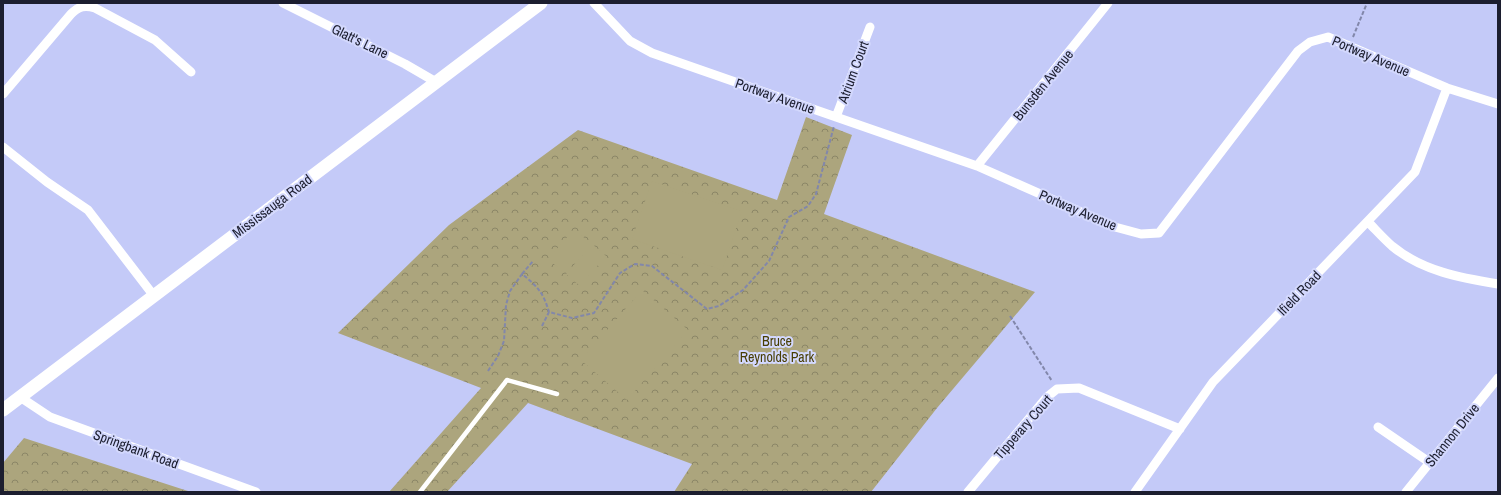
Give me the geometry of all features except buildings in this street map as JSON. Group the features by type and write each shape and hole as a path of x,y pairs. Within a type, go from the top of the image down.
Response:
{"main road":[{"name":"Mississauga Road","path":"3,410 541,3"}],"street":[{"name":"Glatt's Lane","path":"283,3 405,64 436,82"},
{"name":"Portway Avenue","path":"594,3 630,41 652,53 977,166 1115,227 1141,234 1159,233 1298,51 1310,42 1328,37 1447,88 1498,104"},
{"name":"Bunsden Avenue","path":"977,166 1108,3"},
{"path":"3,94 78,7 87,6 95,8 155,40 191,72"},
{"name":"Atrium Court","path":"836,117 870,27"},
{"name":"Ifield Road","path":"1135,492 1213,382 1415,172 1447,88"},
{"path":"3,147 47,182 88,210 154,296"},
{"path":"1368,222 1392,246 1411,259 1432,270 1458,277 1498,284"},
{"name":"Shannon Drive","path":"1406,492 1498,378"},
{"name":"Tipperary Court","path":"968,492 1047,397 1057,389 1080,388 1180,429"},
{"name":"Springbank Road","path":"20,398 50,417 256,492"},
{"path":"1378,427 1429,462"}],"lane":[{"path":"420,492 507,380 557,394"}],"path":[{"path":"1349,46 1367,3"},
{"path":"549,312 572,318 594,313 620,273 635,264 652,266 707,309 719,306 743,290 768,261 789,216 808,206 816,194 836,117"},
{"path":"488,371 498,356 504,341 506,305 510,291 533,261"},
{"path":"522,274 538,286 544,296 549,312 542,326"},
{"path":"1010,316 1057,389"}],"green space":[{"name":"Bruce Reynolds Park","path":"806,117 852,135 824,214 1035,292 937,408 871,492 674,492 692,464 528,403 447,492 389,492 481,388 338,333 449,225 578,130 777,200"},
{"path":"652,181 742,211 722,270 632,239"},
{"path":"574,229 588,241 562,271 548,259"},
{"path":"592,244 606,256 580,286 566,274"},
{"path":"642,290 688,330 627,400 581,360"},
{"path":"24,438 191,492 3,492 3,463"}]}
